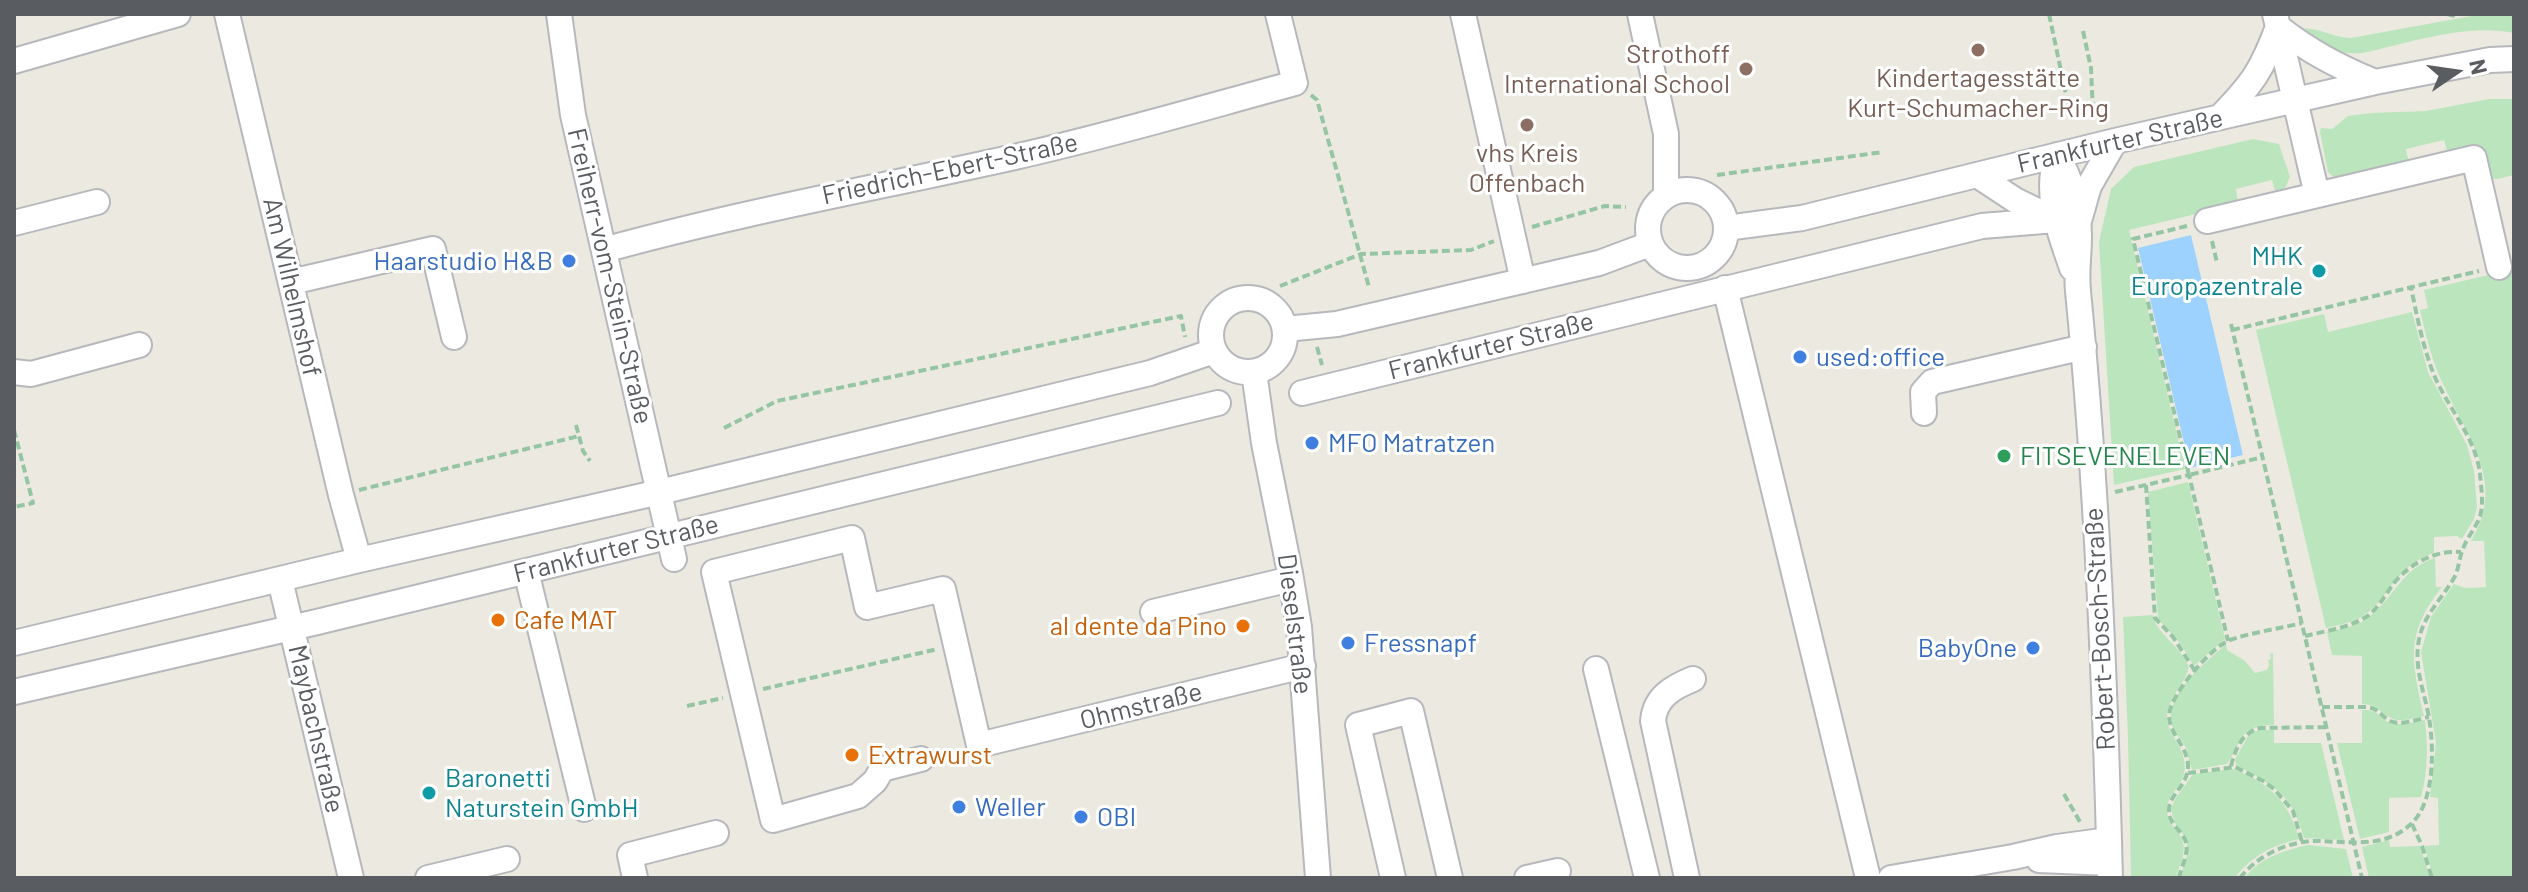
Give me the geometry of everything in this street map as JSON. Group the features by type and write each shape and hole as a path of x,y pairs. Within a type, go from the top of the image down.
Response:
{"street":[{"path":"14,61 178,14"},
{"name":"Am Wilhelmshof","path":"227,14 359,560"},
{"name":"Freiherr-vom-Stein-Straße","path":"559,14 573,115 672,548"},
{"path":"1278,14 1295,83"},
{"path":"1463,14 1523,281"},
{"path":"1640,14 1666,134 1666,196"},
{"path":"2276,20 2306,49 2375,82"},
{"path":"2276,20 2317,195"},
{"path":"2221,116 2258,74 2276,20"},
{"name":"Frankfurter Straße","path":"1726,228 1802,218 2115,141 2375,82 2490,60 2514,59"},
{"name":"Friedrich-Ebert-Straße","path":"604,250 829,195 1144,127 1295,83"},
{"path":"1666,134 1693,190"},
{"path":"1977,175 2015,200 2067,221 2115,141"},
{"name":"Robert-Bosch-Straße","path":"2057,155 2067,171 2067,221 2084,347 2105,675 2105,856"},
{"path":"2207,221 2474,158 2499,267"},
{"path":"1693,190 1716,203 1726,228 1720,251 1711,260 1689,269 1666,263 1656,254 1650,244 1648,222 1658,202 1666,196 1693,190"},
{"path":"14,223 97,202"},
{"name":"Frankfurter Straße","path":"1302,393 1982,226 2067,221"},
{"path":"1285,329 1337,324 1523,281 1599,263 1650,244"},
{"path":"291,282 433,249 454,337"},
{"path":"1725,288 1868,878"},
{"path":"1250,298 1273,307 1285,329 1285,340 1276,359 1254,372 1228,367 1214,351 1211,338 1217,314 1237,299 1250,298"},
{"path":"14,372 31,374 139,345"},
{"path":"1924,413 1923,392 1932,382 2084,347"},
{"name":"Frankfurter Straße","path":"14,643 660,492 1135,376 1214,351"},
{"name":"Dieselstraße","path":"1254,372 1264,443 1291,579 1303,666 1318,878"},
{"name":"Frankfurter Straße","path":"14,692 292,629 526,571 672,548 1218,403"},
{"path":"921,759 882,769 875,781 858,796 773,820 714,572 852,538 867,607 943,589 956,645"},
{"path":"526,571 584,809"},
{"path":"1153,612 1291,579"},
{"name":"Maybachstraße","path":"280,580 351,878"},
{"name":"Ohmstraße","path":"956,645 979,745 1303,666"},
{"path":"1596,669 1647,878"},
{"path":"1687,878 1653,721 1654,710 1670,688 1693,679"},
{"path":"1393,878 1358,725 1411,711 1450,878"},
{"path":"635,878 630,855 716,833"},
{"path":"1891,878 2105,856"},
{"path":"428,878 507,859"},
{"path":"1527,878 1558,871"}],"path":[{"path":"2049,14 2071,118"},
{"path":"2447,14 2456,14"},
{"path":"2083,31 2091,68 2093,113"},
{"path":"1295,83 1317,100 1369,287"},
{"path":"1717,175 1883,152"},
{"path":"2207,221 2133,239 2228,641"},
{"path":"1471,250 1473,257"},
{"path":"1280,286 1361,254"},
{"path":"2362,878 2232,327 2499,267"},
{"path":"2240,878 2261,857 2302,842 2354,844 2389,836 2412,824 2423,808 2429,788 2432,756 2429,717 2419,672 2418,645 2428,615 2456,575 2461,552 2481,511 2477,460 2430,363 2411,287"},
{"path":"724,428 777,401 1181,316"},
{"path":"576,425 583,451 590,461"},
{"path":"14,430 33,503 14,507"},
{"path":"341,495 579,436"},
{"path":"2093,497 2263,457"},
{"path":"2146,485 2155,618 2173,637 2195,671"},
{"path":"2305,636 2361,620 2376,608 2395,582 2414,565 2434,556 2461,552"},
{"path":"2179,878 2185,840 2170,819 2169,805 2185,783 2188,773 2186,752 2173,733 2169,713 2174,698 2195,671 2228,641 2302,623"},
{"path":"687,706 956,645"},
{"path":"2322,707 2368,707 2389,720 2400,722 2429,717"},
{"path":"2231,766 2242,740 2252,730 2327,727"},
{"path":"2188,773 2231,766 2274,789 2293,811 2302,842"},
{"path":"2064,794 2105,856"},
{"path":"2412,824 2432,878"}],"green space":[{"path":"2482,14 2514,14 2514,33 2457,32 2353,53 2330,47 2300,29 2351,38"},
{"path":"2489,99 2514,99 2514,175 2490,178 2481,147 2448,155 2444,140 2406,149 2409,164 2336,179 2328,172 2321,128 2332,129 2348,116 2426,111"},
{"path":"2253,139 2279,144 2290,177 2285,188 2275,191 2272,180 2236,189 2238,204 2129,230 2185,469 2114,485 2099,242 2111,189 2134,167"},
{"path":"2514,269 2514,878 2434,878 2424,846 2439,845 2438,798 2430,797 2436,743 2421,652 2431,617 2454,584 2465,588 2486,587 2484,541 2471,541 2481,520 2485,480 2473,443 2436,368 2420,310 2428,308 2424,290"},
{"path":"2412,312 2428,372 2467,445 2474,471 2477,507 2474,519 2462,539 2457,536 2434,537 2434,553 2410,566 2363,616 2326,628 2256,330 2324,314 2328,332"},
{"path":"2188,482 2225,639 2194,666 2180,643 2158,619 2148,492"},
{"path":"2435,558 2436,587 2442,587 2421,620 2414,649 2416,679 2424,716 2395,719 2376,707 2362,704 2362,656 2332,655 2327,632 2364,620 2414,569"},
{"path":"2153,615 2158,627 2188,665 2186,676 2167,712 2170,730 2183,755 2185,769 2167,810 2169,820 2184,846 2176,878 2131,878 2123,617"},
{"path":"2226,644 2227,650 2245,661 2255,673 2267,670 2270,654 2273,653 2274,725 2248,731 2227,764 2192,770 2185,746 2172,725 2171,713 2180,690"},
{"path":"2362,710 2373,711 2395,724 2425,720 2427,759 2421,797 2389,798 2389,832 2360,839 2337,743 2362,743"},
{"path":"2274,730 2274,743 2321,743 2344,840 2304,838 2293,810 2280,792 2236,765 2235,759 2250,733"},
{"path":"2233,769 2257,780 2276,795 2290,814 2299,839 2263,852 2235,878 2180,878 2187,855 2187,840 2174,822 2171,809 2175,799 2193,774"},
{"path":"2389,840 2390,847 2420,846 2430,878 2369,878 2362,847"},
{"path":"2308,845 2346,849 2353,878 2245,878 2265,860"}],"water":[{"path":"2191,235 2243,455 2190,468 2138,248"}],"place":[{"name":"Kindertagesstätte Kurt-Schumacher-Ring","path":"1978,50"},
{"name":"Strothoff International School","path":"1746,69"},
{"name":"vhs Kreis Offenbach","path":"1527,125"},
{"name":"Haarstudio H&B","path":"569,261"},
{"name":"MHK Europazentrale","path":"2319,271"},
{"name":"used:office","path":"1800,357"},
{"name":"MFO Matratzen","path":"1312,443"},
{"name":"FITSEVENELEVEN","path":"2004,456"},
{"name":"Cafe MAT","path":"498,620"},
{"name":"al dente da Pino","path":"1243,626"},
{"name":"Fressnapf","path":"1348,643"},
{"name":"BabyOne","path":"2033,648"},
{"name":"Extrawurst","path":"852,755"},
{"name":"Baronetti Naturstein GmbH","path":"429,793"},
{"name":"Weller","path":"959,807"},
{"name":"OBI","path":"1081,817"}]}
